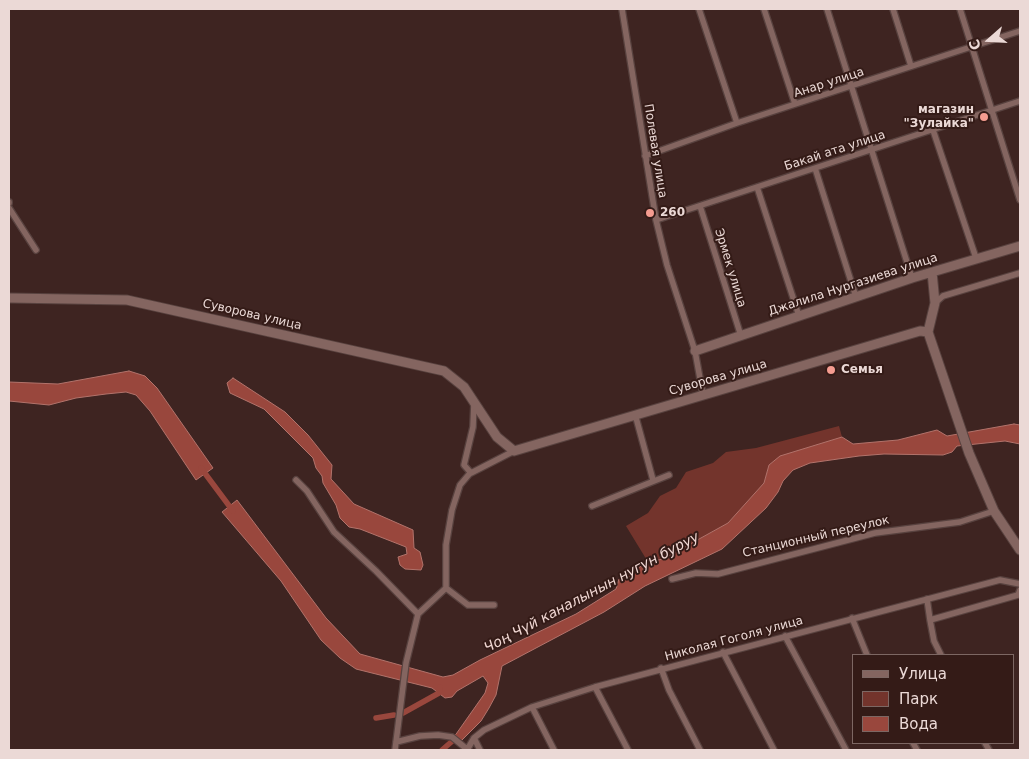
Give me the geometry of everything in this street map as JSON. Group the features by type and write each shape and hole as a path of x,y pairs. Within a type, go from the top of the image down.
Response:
{"street":[{"name":"Полевая улица","path":"622,9 656,220 666,265 695,352 703,395"},
{"path":"699,9 737,123"},
{"path":"764,9 795,104"},
{"path":"827,9 853,85 912,278"},
{"path":"893,9 911,66"},
{"path":"960,9 1020,200"},
{"name":"Анар улица","path":"645,156 737,123 911,66 973,48 1020,31"},
{"name":"Бакай ата улица","path":"656,220 1020,101"},
{"path":"933,130 976,258"},
{"path":"815,168 856,297"},
{"path":"757,187 799,316"},
{"name":"Эрмек улица","path":"700,206 740,336"},
{"path":"9,208 36,250"},
{"name":"Джалила Нургазиева улица","path":"695,352 912,278 1020,246"},
{"path":"932,272 935,303 928,332 970,453 994,511 1020,550"},
{"path":"935,303 943,296 1020,273"},
{"name":"Суворова улица","path":"9,298 127,300 444,370 464,387 497,437 514,451"},
{"name":"Суворова улица","path":"446,588 446,546 452,510 460,485 474,469 514,451 635,414 920,332 928,332"},
{"path":"471,473 464,465 473,427 474,403"},
{"path":"635,414 653,480"},
{"path":"592,506 669,475"},
{"path":"296,480 306,491 334,532 418,614"},
{"name":"Станционный переулок","path":"672,579 696,573 718,574 875,534 960,522 994,511"},
{"name":"Николая Гоголя улица","path":"474,738 484,730 532,707 661,668 1000,580 1020,584"},
{"path":"395,750 406,663 418,614 446,588 468,605 494,605"},
{"path":"930,620 1019,595"},
{"path":"927,599 934,641 940,654"},
{"path":"852,618 867,654"},
{"path":"785,636 846,750"},
{"path":"723,652 774,750"},
{"path":"661,668 669,690 700,750"},
{"path":"595,687 628,750"},
{"path":"532,707 554,750"},
{"path":"396,742 420,736 438,735 452,737 468,750 474,738"},
{"path":"474,738 480,750"}],"green space":[{"path":"839,426 842,437 780,457 769,465 764,483 728,523 663,559 648,562 626,526 648,513 660,496 676,488 686,472 713,463 726,452 756,448"}],"water":[{"path":"129,371 145,376 157,388 213,468 196,480 150,411 136,395 126,392 106,394 76,398 49,405 9,401 9,382 58,384"},
{"path":"233,378 285,412 308,435 332,465 331,479 354,504 413,530 414,548 420,552 423,565 421,570 405,569 400,565 398,557 407,554 406,547 360,529 349,527 340,518 336,505 323,483 322,476 316,468 313,458 264,409 230,393 227,383"},
{"path":"1014,424 1020,425 1020,444 1005,441 957,446 952,452 943,455 884,454 859,456 810,463 793,470 783,481 778,492 766,508 722,549 645,586 604,612 502,666 496,695 489,708 481,721 460,742 454,737 485,693 488,683 483,676 457,691 452,697 445,698 432,688 356,669 340,658 321,640 281,581 222,512 237,500 326,618 360,654 443,677 453,675 576,614 616,589 619,579 648,562 663,559 728,523 764,483 769,465 780,456 842,437 853,444 898,440 937,430 947,436"}],"waterway":[{"name":"Чоң Чүй каналынын нугун буруу","path":"201,468 233,511"},
{"path":"403,713 439,693 440,687"},
{"path":"376,718 394,715"},
{"path":"442,750 457,737"}],"place":[{"name":"магазин \"Зулайка\"","path":"984,117"},
{"name":"260","path":"650,213"},
{"name":"Семья","path":"831,370"}]}
